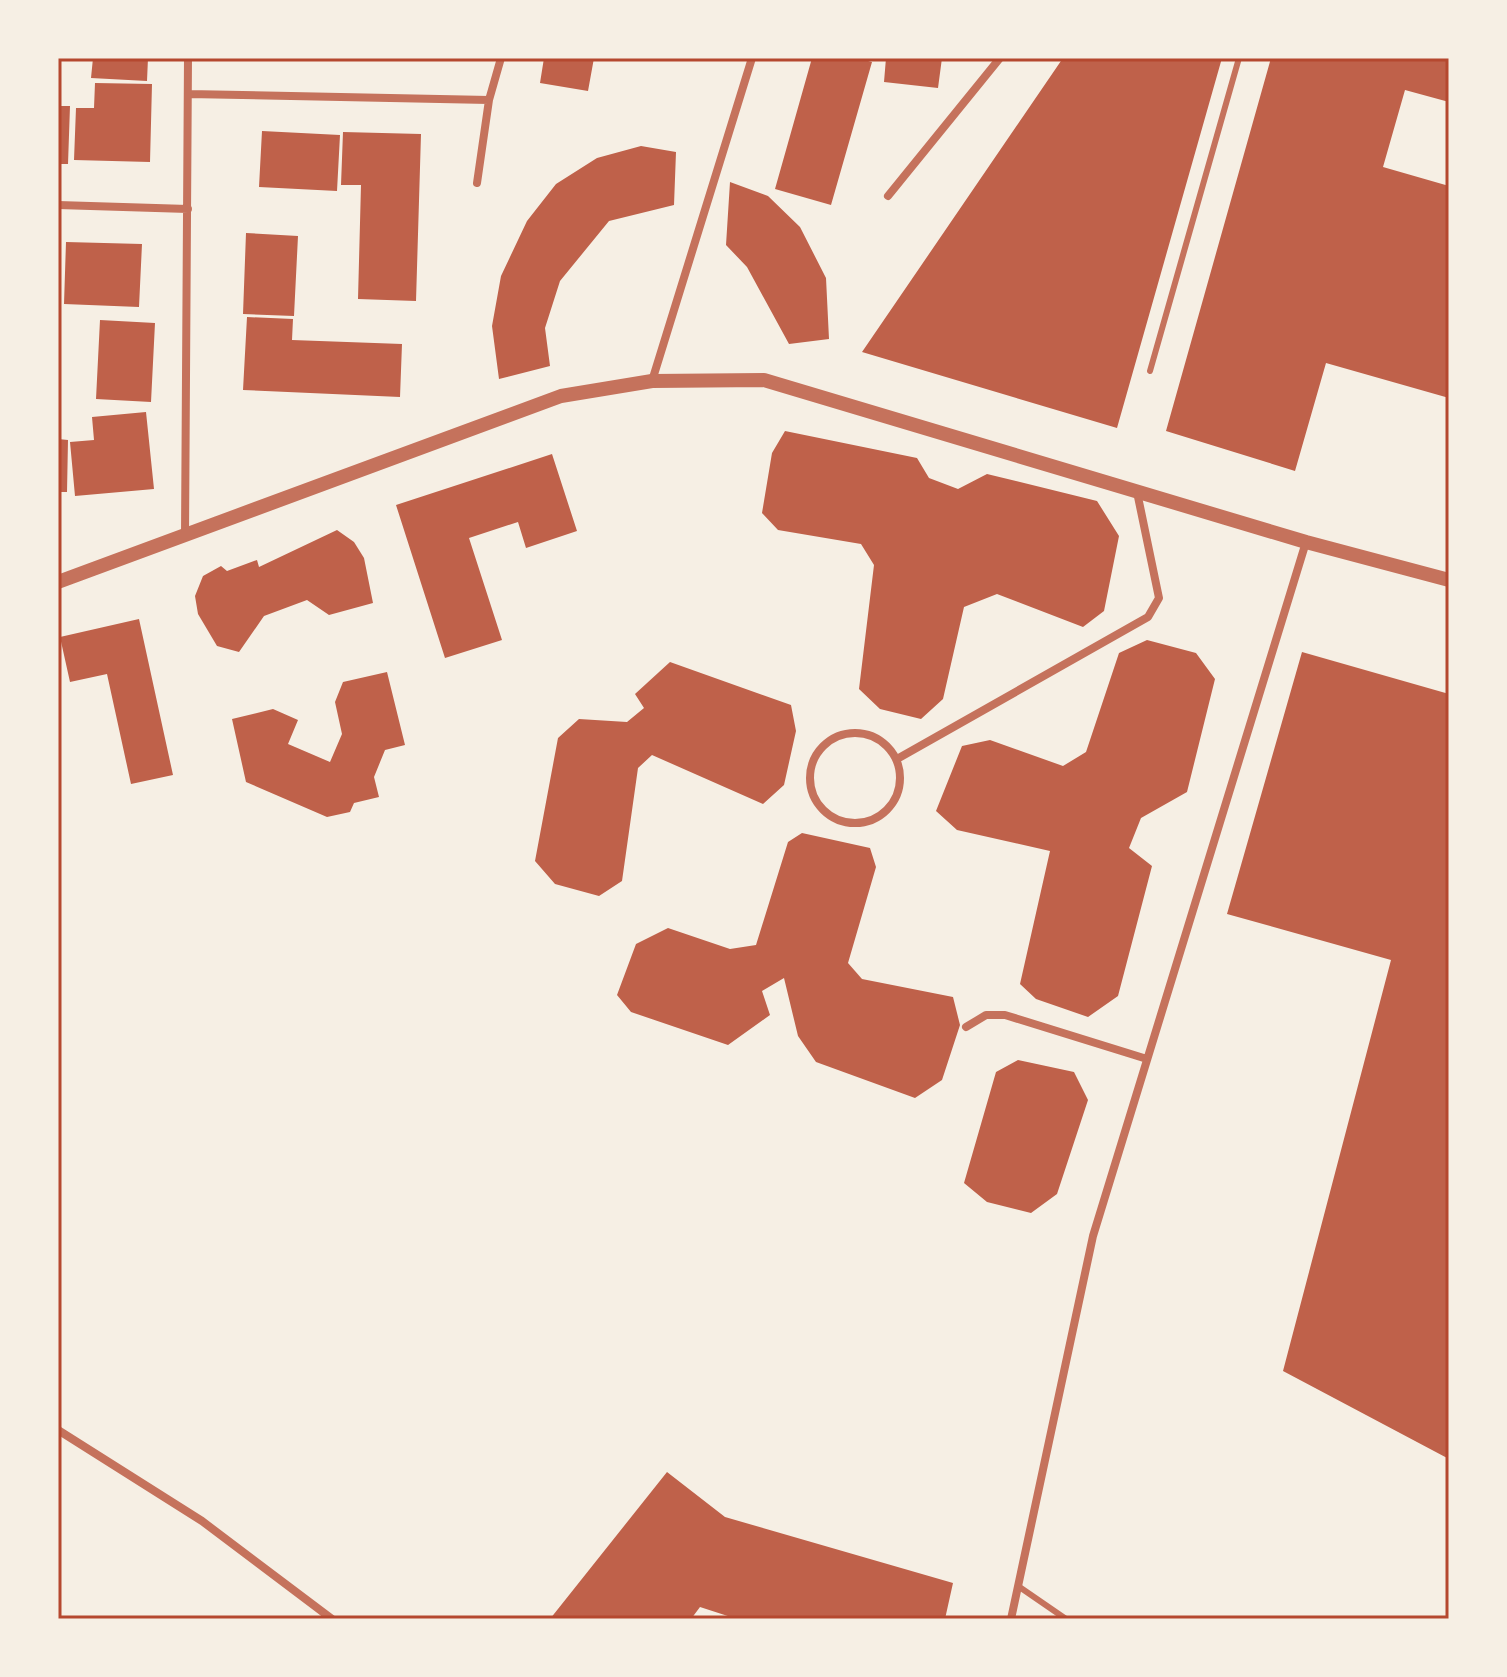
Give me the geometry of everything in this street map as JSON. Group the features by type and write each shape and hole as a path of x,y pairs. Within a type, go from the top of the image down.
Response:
{"street":[{"path":"185,536 188,58"},
{"path":"477,183 489,100 501,58"},
{"path":"652,381 752,58"},
{"path":"888,196 1000,58"},
{"path":"188,94 489,100"},
{"path":"58,205 188,209"},
{"path":"58,582 561,396 652,381 764,380 1306,542 1449,580"},
{"path":"897,759 1148,617 1159,598 1137,492"},
{"path":"1011,1619 1093,1236 1306,542"},
{"path":"860,732 875,737 897,759 901,774 892,805 867,823 835,820 813,797 809,782 811,766 829,740 860,732"},
{"path":"966,1027 986,1015 1005,1015 1147,1059"},
{"path":"58,1430 202,1521 332,1619"}],"lane":[{"path":"1150,371 1239,58"},
{"path":"1018,1586 1066,1619"}],"building":[{"path":"93,58 148,58 147,81 91,78"},
{"path":"544,58 594,58 588,91 540,83"},
{"path":"812,58 857,58 872,62 831,205 775,189"},
{"path":"886,58 942,58 938,88 884,82"},
{"path":"1063,58 1222,58 1117,428 862,352"},
{"path":"1271,58 1449,58 1449,102 1405,90 1383,167 1449,186 1449,398 1326,363 1295,471 1166,431"},
{"path":"95,83 152,84 150,162 74,160 76,108 94,108"},
{"path":"58,106 70,106 68,164 58,164"},
{"path":"262,131 340,135 337,191 259,187"},
{"path":"343,132 421,134 416,301 358,299 361,185 341,185"},
{"path":"641,146 676,152 674,205 609,221 560,281 545,328 550,366 499,379 492,326 501,276 527,221 556,184 597,158"},
{"path":"730,182 768,196 800,227 826,278 829,339 789,344 747,267 726,245"},
{"path":"246,233 298,236 294,316 243,314"},
{"path":"66,242 142,244 139,307 64,304"},
{"path":"247,317 293,319 292,340 402,344 400,397 243,390"},
{"path":"100,320 155,323 151,402 96,399"},
{"path":"146,412 154,489 75,496 70,442 94,440 92,417"},
{"path":"785,431 917,458 929,478 958,489 987,474 1097,501 1119,536 1104,611 1083,627 997,594 964,607 943,699 921,719 880,709 859,689 874,565 861,544 778,530 762,513 772,453"},
{"path":"58,439 68,440 67,492 58,492"},
{"path":"552,454 577,531 526,548 518,522 469,538 502,640 445,658 396,505"},
{"path":"337,530 354,542 364,558 373,603 329,615 307,600 264,616 239,652 217,646 198,614 195,596 203,576 221,566 227,571 257,560 259,567"},
{"path":"139,619 173,775 131,784 107,674 70,682 60,637"},
{"path":"1147,640 1196,653 1215,679 1187,792 1141,818 1129,848 1152,866 1118,996 1088,1017 1036,999 1020,984 1050,851 957,830 936,811 962,746 990,740 1063,766 1086,752 1119,653"},
{"path":"1302,652 1449,694 1449,1459 1283,1371 1391,960 1227,914"},
{"path":"670,662 791,705 796,731 784,785 763,804 652,755 638,768 622,881 599,896 555,884 535,861 558,738 579,719 627,722 644,708 635,694"},
{"path":"387,672 405,745 385,750 374,777 379,797 354,803 350,812 327,817 246,782 232,719 273,709 298,720 288,744 330,762 342,734 335,702 343,682"},
{"path":"802,833 870,848 876,867 848,963 862,979 953,997 960,1025 942,1080 915,1098 816,1062 798,1036 784,978 762,991 770,1015 728,1045 631,1012 617,995 636,944 668,928 730,949 756,945 788,842"},
{"path":"1018,1060 1074,1072 1088,1100 1057,1194 1031,1213 987,1202 964,1183 996,1072"},
{"path":"667,1472 725,1517 953,1583 945,1619 737,1619 700,1607 691,1619 550,1619"}]}
